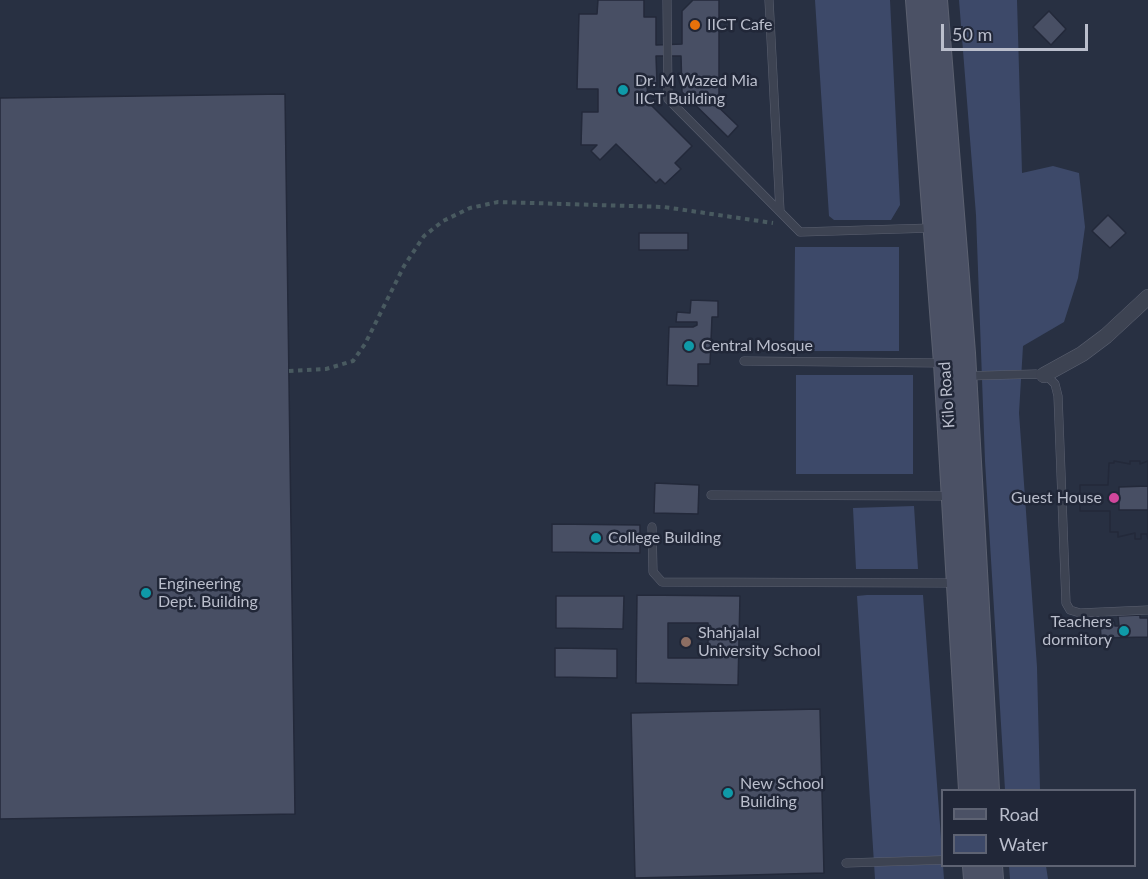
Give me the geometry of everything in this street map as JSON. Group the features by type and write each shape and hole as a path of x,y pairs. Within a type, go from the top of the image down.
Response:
{"street":[{"name":"Kilo Road","path":"917,0 935,227 952,372 988,789"},
{"name":"Kilo Road","path":"936,0 952,372 953,496 970,789"},
{"path":"1044,375 1082,354 1106,336 1148,297"}],"lane":[{"path":"667,0 668,99 800,232 935,227"},
{"path":"769,0 780,211"},
{"path":"744,361 1044,375 1055,384 1058,396 1066,603 1071,610 1080,613 1148,610"},
{"path":"711,495 953,496"},
{"path":"652,527 653,572 662,582 957,583"},
{"path":"846,862 941,860"}],"path":[{"path":"289,371 326,369 353,361 365,344 404,266 424,236 443,221 470,208 498,202 664,207 795,226"}],"water":[{"path":"815,0 890,0 900,205 891,220 834,220 829,216"},
{"path":"959,0 1017,0 1022,173 1053,166 1079,173 1085,227 1078,278 1064,322 1023,346 1019,413 1037,667 1040,789 1005,789 985,461 976,215"},
{"path":"795,247 899,247 899,351 794,351"},
{"path":"796,375 913,375 913,474 796,474"},
{"path":"914,506 918,569 856,569 853,508"},
{"path":"923,595 941,838 941,867 943,867 944,879 875,879 857,596"},
{"path":"1009,867 1046,867 1048,879 1010,879"}],"building":[{"name":"Dr. M Wazed Mia IICT Building","path":"598,0 644,0 644,17 656,17 656,45 682,44 682,11 693,0 719,0 719,98 709,98 738,126 728,137 682,92 681,56 656,56 657,83 647,83 648,102 692,146 675,163 681,169 665,184 660,179 656,183 616,144 600,160 591,151 597,145 581,145 582,112 598,112 598,89 577,89 579,14 597,14"},
{"path":"1049,11 1066,29 1051,45 1033,27"},
{"name":"Engineering Dept. Building","path":"285,94 295,814 0,819 0,98"},
{"path":"1108,215 1126,233 1110,248 1092,231"},
{"path":"639,233 688,233 688,250 639,250"},
{"name":"Central Mosque","path":"691,300 718,301 718,317 712,317 710,364 698,364 698,386 667,385 669,327 697,325 697,322 676,322 677,312 690,313"},
{"name":"Guest House","path":"1114,461 1130,464 1130,461 1140,461 1140,464 1148,461 1148,486 1119,487 1119,510 1148,510 1148,539 1147,534 1141,534 1141,539 1135,539 1135,533 1118,537 1118,532 1110,532 1110,511 1080,511 1080,485 1108,485 1109,463 1114,463"},
{"name":"Guest House","path":"1114,461 1130,464 1130,461 1140,461 1140,464 1148,461 1148,539 1147,534 1141,534 1141,539 1135,539 1135,533 1118,537 1118,532 1110,532 1110,511 1080,511 1080,485 1108,485 1109,463 1114,463"},
{"path":"655,483 699,485 698,514 654,513"},
{"name":"College Building","path":"552,524 640,525 640,553 552,552"},
{"path":"637,595 740,596 738,685 636,683","holes":["668,623 708,623 708,658 668,658"]},
{"path":"556,596 624,596 623,629 556,628"},
{"name":"Teachers dormitory","path":"1140,615 1140,618 1148,618 1148,637 1101,638 1100,621 1114,621 1115,626 1119,626 1118,616"},
{"path":"555,648 617,649 617,678 555,677"},
{"name":"New School Building","path":"820,709 824,873 635,878 631,713"}],"place":[{"name":"IICT Cafe","path":"695,25"},
{"name":"Dr. M Wazed Mia IICT Building","path":"623,90"},
{"name":"Central Mosque","path":"689,346"},
{"name":"Guest House","path":"1114,498"},
{"name":"College Building","path":"596,538"},
{"name":"Engineering Dept. Building","path":"146,593"},
{"name":"Teachers dormitory","path":"1124,631"},
{"name":"Shahjalal University School","path":"686,642"},
{"name":"New School Building","path":"728,793"}]}
